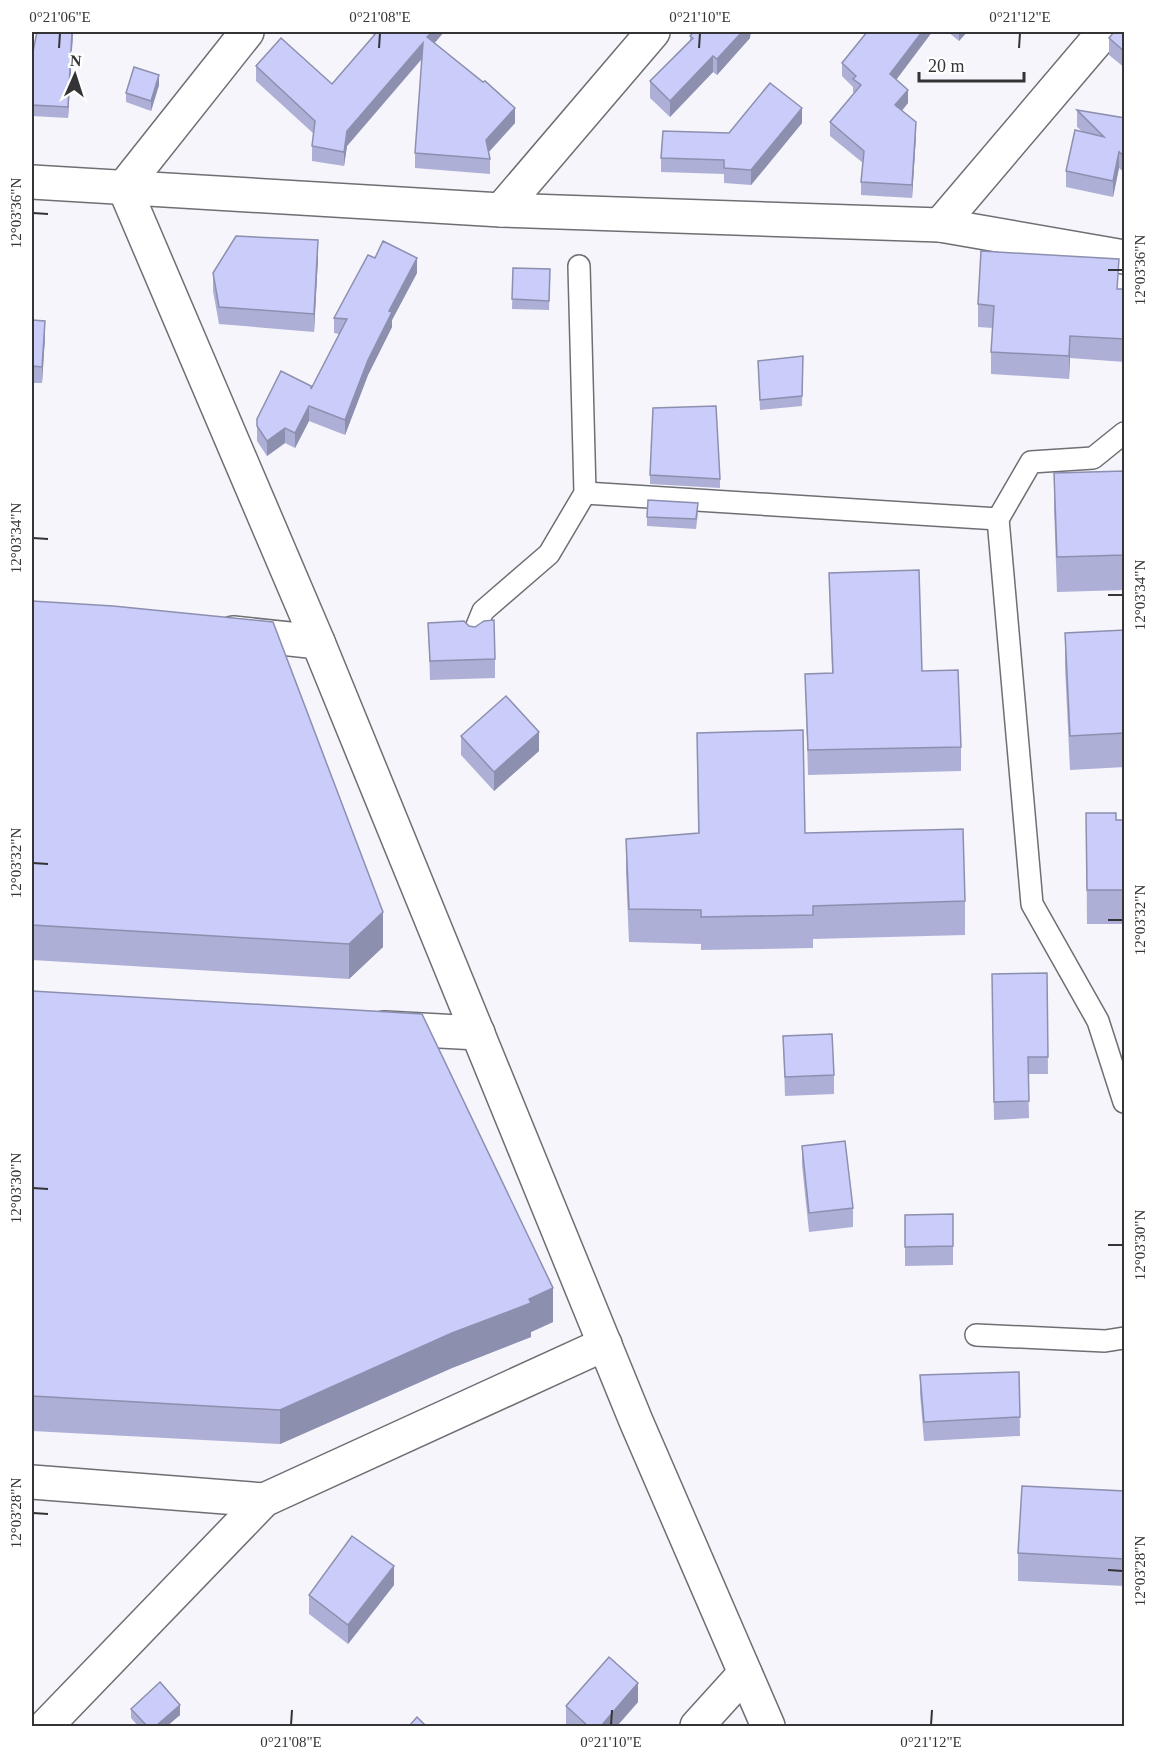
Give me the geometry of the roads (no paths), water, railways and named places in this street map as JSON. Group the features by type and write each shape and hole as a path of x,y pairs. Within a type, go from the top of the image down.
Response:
{"street":[{"path":"124,187 248,32"},
{"path":"501,210 653,32"},
{"path":"940,225 1104,32"},
{"path":"32,182 501,210 940,225 1125,257"},
{"path":"124,187 318,642 605,1344 768,1726"},
{"path":"198,630 318,642"},
{"path":"349,1026 478,1034"},
{"path":"46,1726 264,1500 605,1344"},
{"path":"32,1482 264,1500"},
{"path":"697,1726 745,1673"}],"lane":[{"path":"474,633 483,611 549,554 585,493 579,266"},
{"path":"1125,433 1093,458 1031,462 998,519 1032,904 1098,1022 1125,1102"},
{"path":"585,493 998,519"},
{"path":"976,1335 1105,1341 1125,1338"}]}
